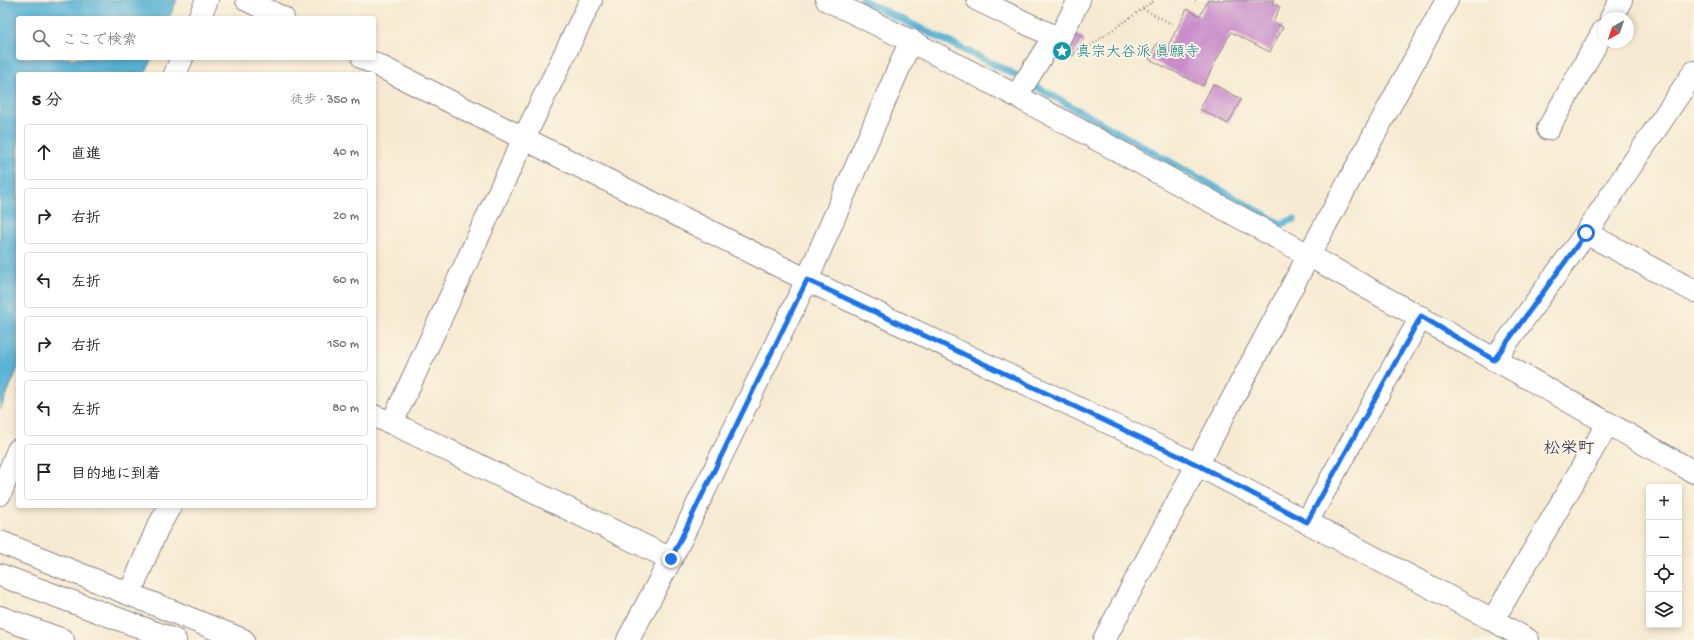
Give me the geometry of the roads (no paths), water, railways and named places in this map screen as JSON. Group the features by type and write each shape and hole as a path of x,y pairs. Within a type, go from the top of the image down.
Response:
{"street":[{"path":"200,16 207,0"},
{"path":"247,0 279,16"},
{"path":"591,0 524,138 383,420 671,559"},
{"path":"827,0 911,40 1017,95 1421,316 1494,360 1694,472"},
{"path":"978,0 1069,43"},
{"path":"1069,43 1079,0"},
{"path":"1614,12 1621,0"},
{"path":"1104,640 1444,1"},
{"path":"628,640 671,559 807,280 911,40"},
{"path":"1548,129 1598,41"},
{"path":"1017,95 1046,49 1069,43"},
{"path":"176,72 181,60"},
{"path":"367,60 807,280 1198,465 1307,522 1494,628 1528,640"},
{"path":"1494,360 1586,233 1694,72"},
{"path":"1586,233 1693,288"},
{"path":"1307,522 1421,316"},
{"path":"1494,628 1608,423"},
{"path":"0,494 16,455"},
{"path":"130,593 157,529 169,508"},
{"path":"0,542 130,593 243,640"},
{"path":"0,575 175,640"},
{"path":"0,617 63,640"}],"water":[{"path":"0,0 177,0 170,16 16,16 16,60 151,60 146,72 16,72 16,373 0,410"}],"waterway":[{"path":"862,0 1012,73 1281,224 1294,219"}],"place":[{"name":"真宗大谷派 眞願寺","path":"1062,51"}],"district":[{"name":"松栄町","path":"1569,447"}]}
